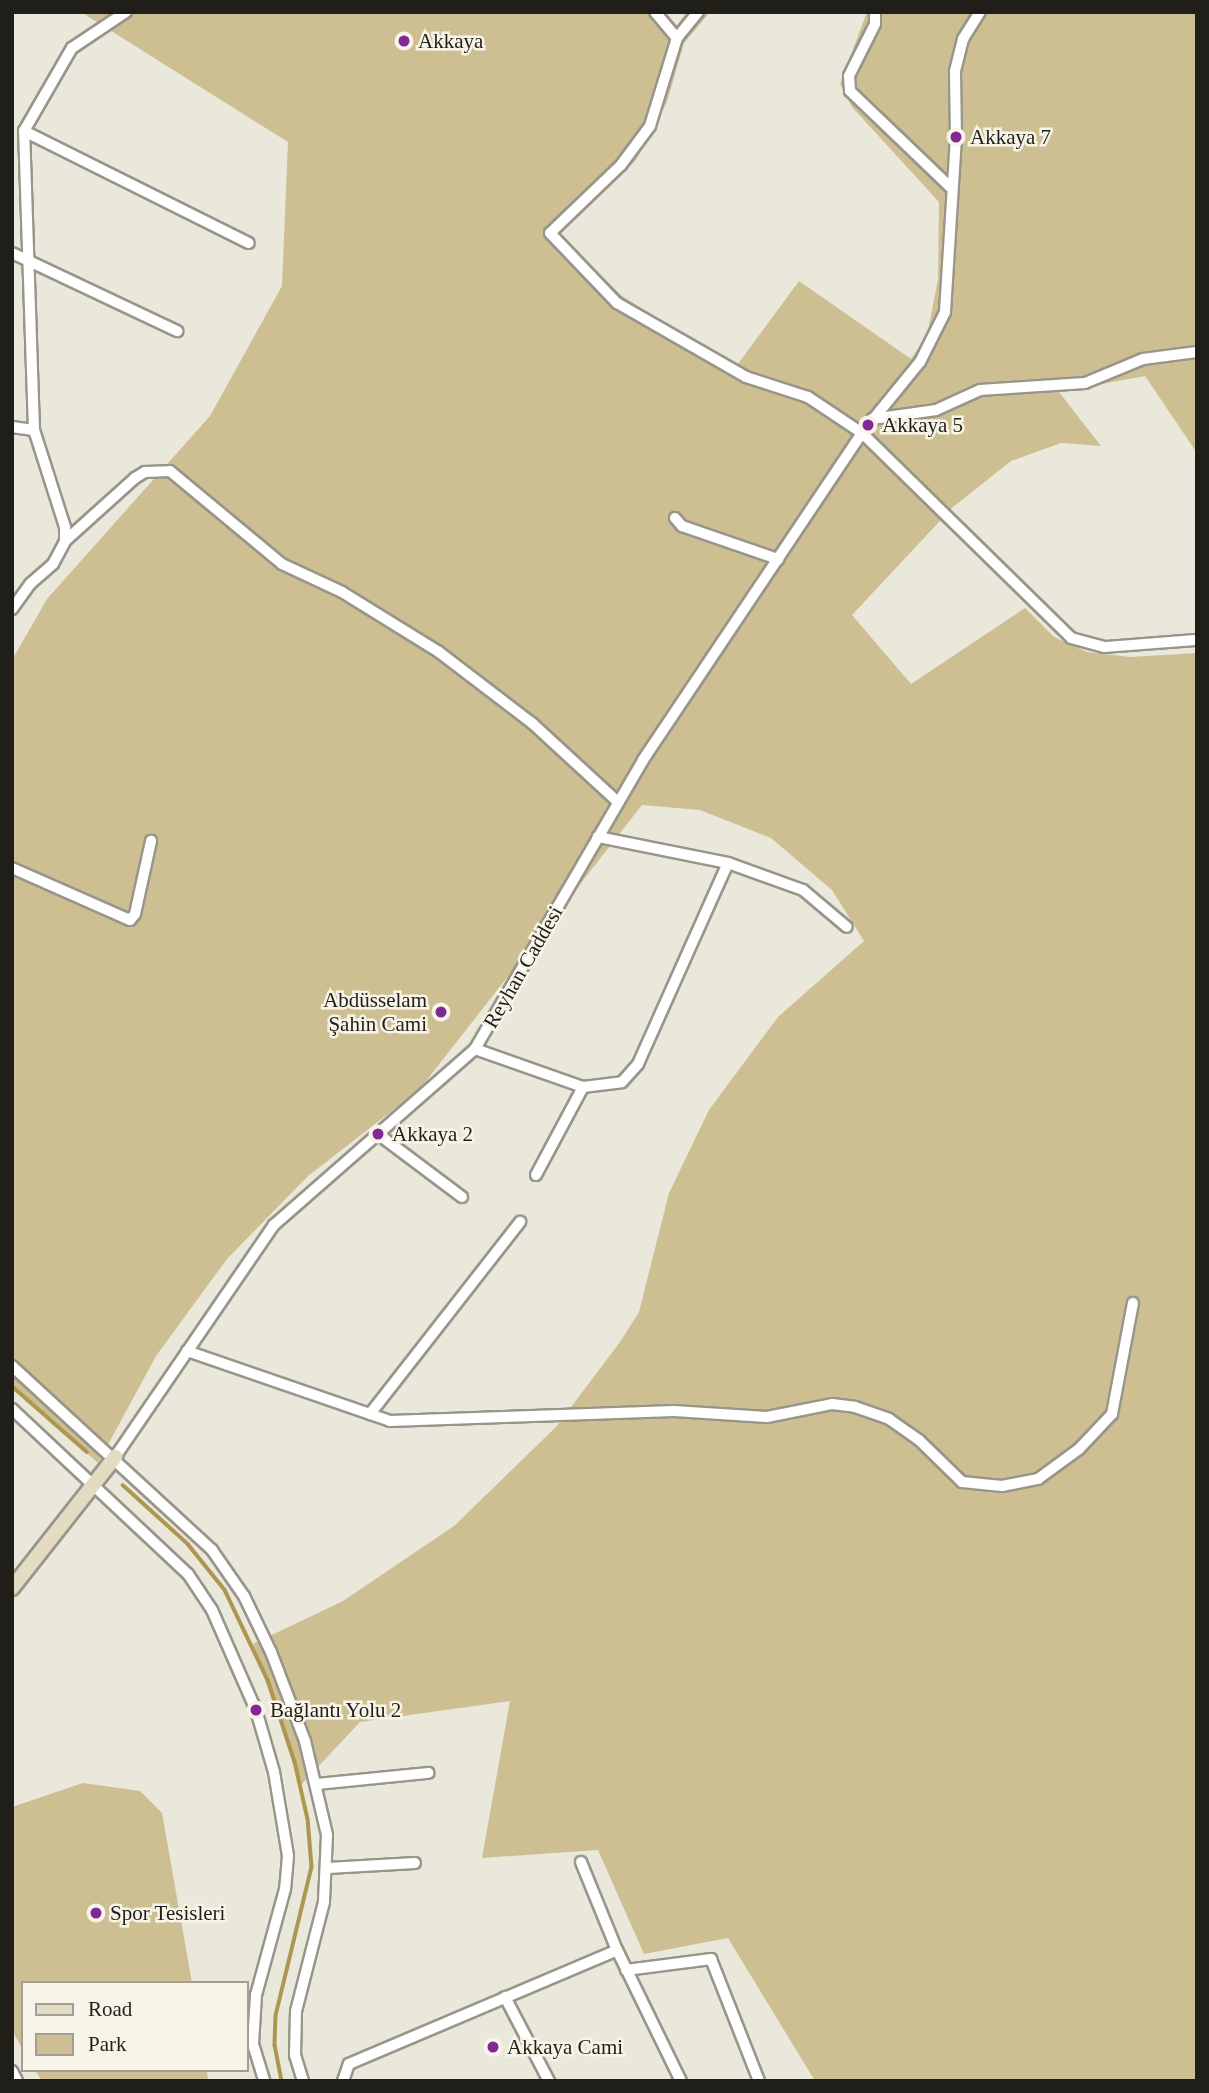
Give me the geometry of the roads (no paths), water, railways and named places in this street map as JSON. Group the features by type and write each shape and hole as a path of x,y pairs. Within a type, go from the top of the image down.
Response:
{"street":[{"path":"65,541 65,527 34,430 31,261 24,131 72,48 127,12"},
{"path":"655,12 677,38"},
{"path":"698,12 677,38 650,126 621,165 550,233 617,303 746,377 808,397 867,426 1071,638 1105,647 1197,639"},
{"path":"875,12 875,24 849,76 850,91 950,187"},
{"name":"Reyhan Caddesi","path":"116,1457 274,1225 475,1049 618,802 867,426 919,362 945,312 950,187 956,137 955,71 963,39 980,12"},
{"path":"24,131 248,243"},
{"path":"12,253 177,331"},
{"path":"867,426 936,410 980,390 1085,383 1143,359 1197,352"},
{"path":"12,427 34,430"},
{"path":"12,608 53,564 65,541 135,478 145,472 170,471 240,534 282,564 341,592 439,652 532,723 618,802"},
{"path":"675,518 682,526 778,559"},
{"path":"598,837 728,863 803,890 847,927"},
{"path":"12,868 130,920 135,915 151,841"},
{"path":"475,1049 583,1087 622,1082 638,1064 728,863"},
{"path":"536,1175 583,1087"},
{"path":"378,1134 462,1198"},
{"path":"370,1414 520,1222"},
{"path":"187,1351 390,1421 674,1411 767,1417 832,1404 889,1419 919,1440 962,1482 1030,1483 1079,1449 1112,1414 1133,1303"},
{"path":"12,1366 116,1457 197,1533 236,1582 280,1674 317,1784 325,1819 328,1868 321,1920 296,2011 295,2048 303,2081"},
{"path":"12,1409 96,1483 188,1574 212,1609 256,1710 274,1772 288,1856 285,1889 256,1995 253,2044 264,2081"},
{"path":"12,1588 116,1457"},
{"path":"317,1784 428,1773"},
{"path":"581,1862 626,1970 681,2081"},
{"path":"328,1868 415,1863"},
{"path":"343,2081 349,2064 617,1950"},
{"path":"626,1970 711,1959 759,2081"},
{"path":"505,1997 549,2081"},
{"path":"12,2071 18,2081"}],"waterway":[{"path":"12,1386 87,1452"},
{"path":"123,1485 188,1544 225,1590 268,1680 295,1762 308,1819 312,1867 276,2016 275,2045 282,2081"}],"place":[{"name":"Akkaya","path":"404,41"},
{"name":"Akkaya 7","path":"956,137"},
{"name":"Akkaya 5","path":"868,425"},
{"name":"Abdüsselam Şahin Cami","path":"441,1012"},
{"name":"Akkaya 2","path":"378,1134"},
{"name":"Bağlantı Yolu 2","path":"256,1710"},
{"name":"Spor Tesisleri","path":"96,1913"},
{"name":"Akkaya Cami","path":"493,2047"}]}
